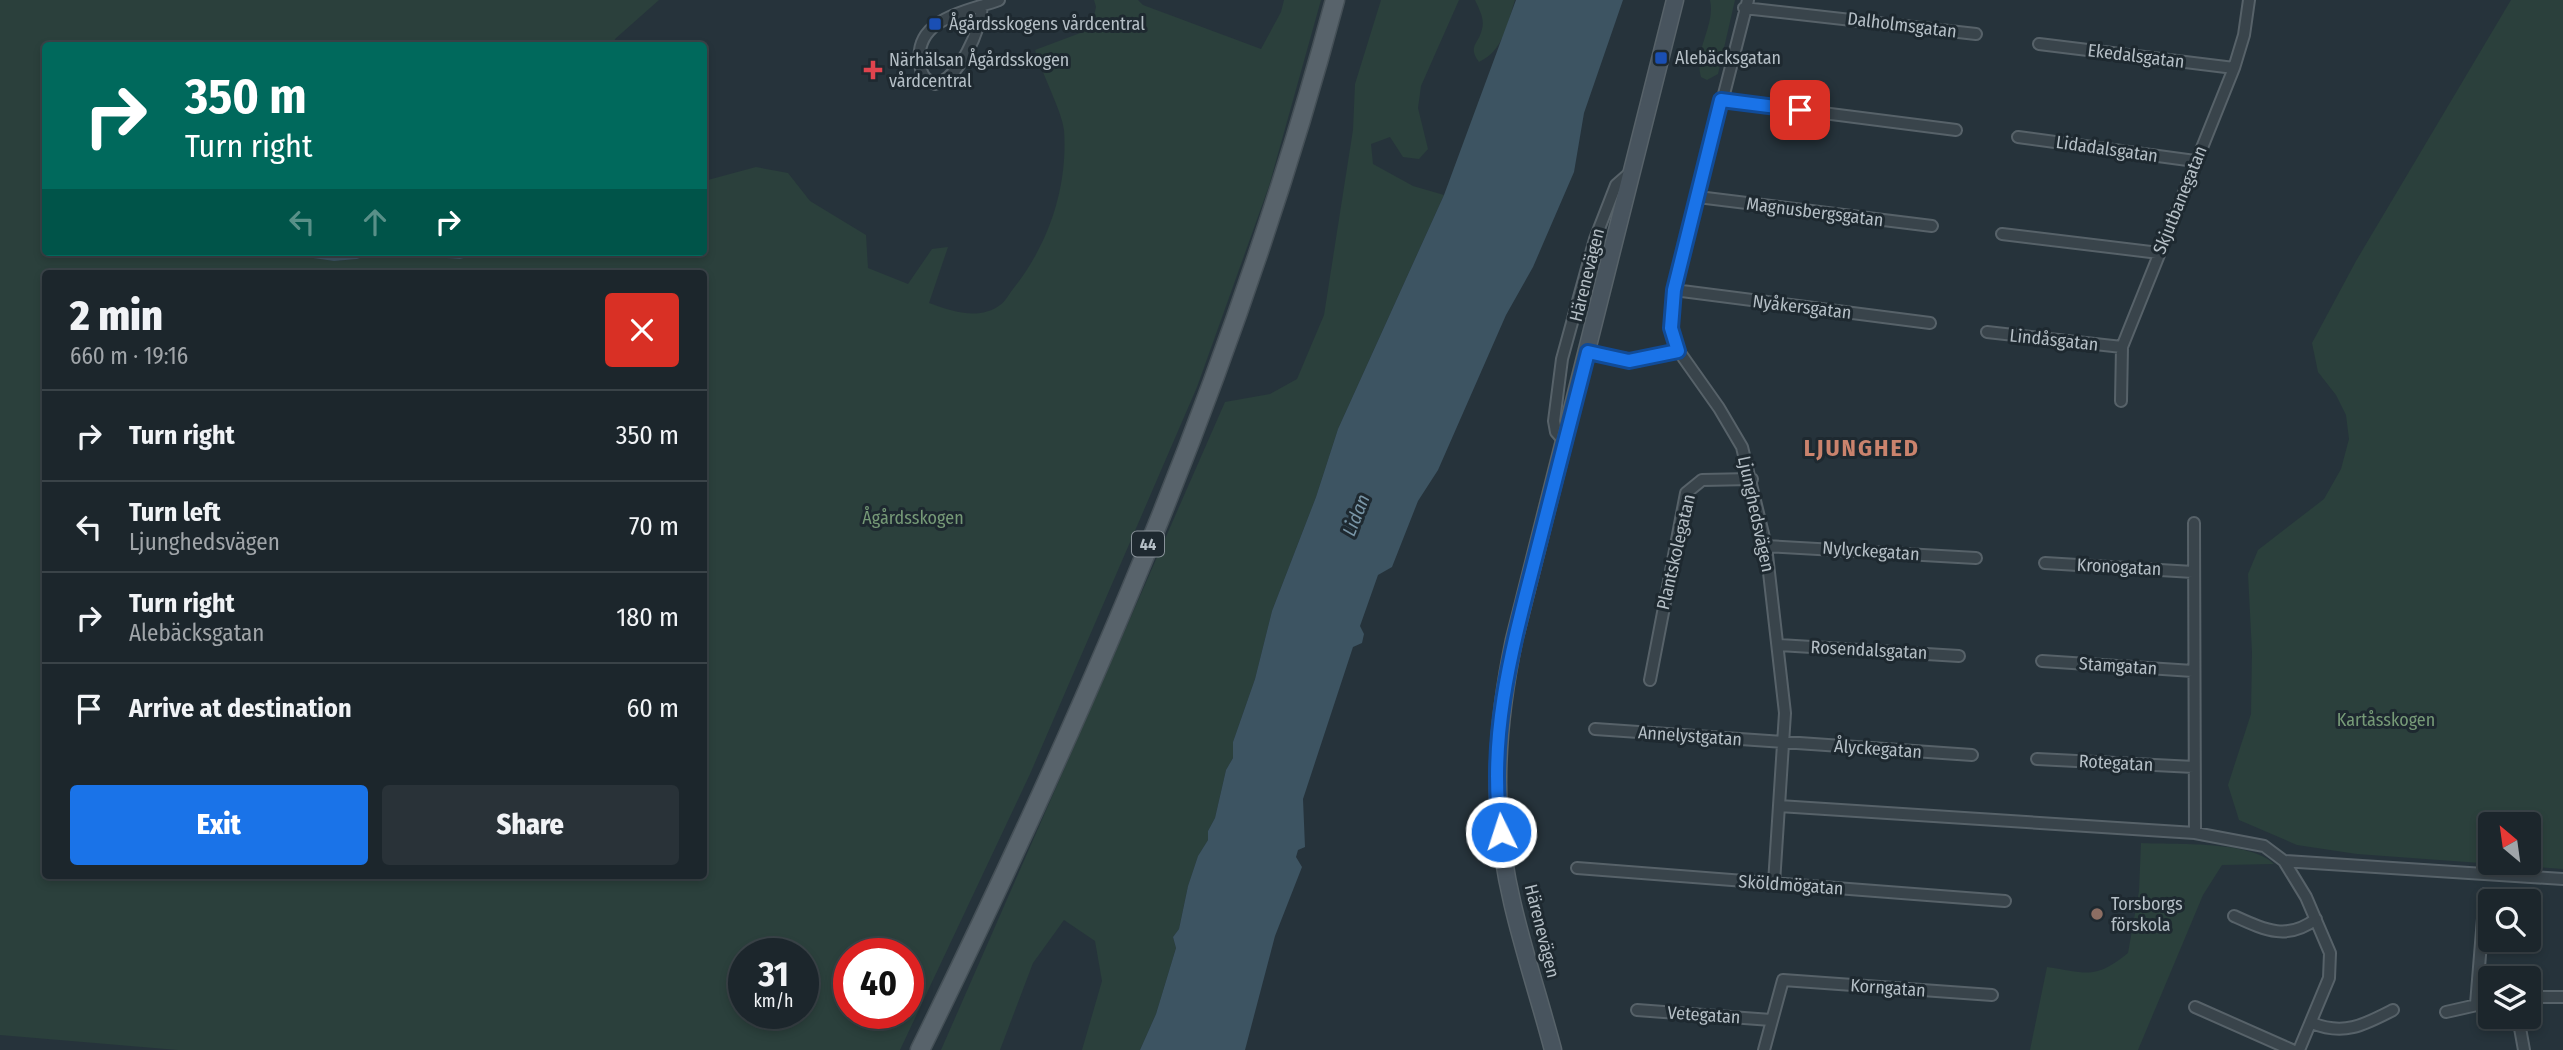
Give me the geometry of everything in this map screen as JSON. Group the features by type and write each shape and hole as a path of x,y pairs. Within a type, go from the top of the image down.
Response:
{"main road":[{"name":"44","path":"920,1050 1009,864 1090,685 1215,382 1276,206 1335,0"}],"street":[{"path":"982,6 959,67 945,81 935,84 928,81 922,74 919,55 925,33 935,24 982,6 999,0"},
{"name":"Skjutbanegatan","path":"2121,401 2122,347 2234,68 2244,35 2249,0"},
{"name":"Härenevägen","path":"1553,1050 1507,873 1499,818 1497,761 1501,708 1514,640 1675,1"},
{"name":"Dalholmsgatan","path":"1746,4 1976,34"},
{"name":"Ljunghedsvägen","path":"1746,4 1674,290 1671,328 1678,351 1731,427 1746,458 1766,546 1779,645 1785,743 1774,883"},
{"name":"Ekedalsgatan","path":"2039,44 2234,68"},
{"path":"1721,100 1956,130"},
{"name":"Lidadalsgatan","path":"2018,137 2195,161"},
{"path":"1564,441 1556,432 1554,421 1571,326 1603,217 1616,185 1632,171"},
{"name":"Magnusbergsgatan","path":"1698,197 1932,226"},
{"path":"2002,234 2158,253"},
{"name":"Nyåkersgatan","path":"1674,290 1930,323"},
{"name":"Lindåsgatan","path":"1987,332 2122,347"},
{"path":"1588,352 1629,361 1678,351"},
{"name":"Plantskolegatan","path":"1650,680 1686,493 1702,480 1752,479"},
{"path":"2194,523 2195,832"},
{"name":"Nylyckegatan","path":"1766,546 1976,558"},
{"name":"Kronogatan","path":"2045,563 2193,572"},
{"name":"Rosendalsgatan","path":"1779,645 1959,656"},
{"name":"Stamgatan","path":"2042,661 2193,671"},
{"name":"Annelystgatan","path":"1595,729 1785,743"},
{"name":"Ålyckegatan","path":"1785,743 1972,755"},
{"name":"Rotegatan","path":"2037,759 2194,767"},
{"path":"1779,806 2195,832 2264,846 2284,861 2328,943 2331,966 2312,1023 2299,1050"},
{"path":"2284,861 2563,879"},
{"name":"Sköldmögatan","path":"1577,868 2005,901"},
{"path":"2234,916 2271,932 2286,934 2299,931 2316,919"},
{"path":"2446,1012 2476,1004 2480,952"},
{"name":"Korngatan","path":"1771,1020 1783,980 1992,995"},
{"path":"2541,997 2563,998"},
{"path":"2195,1007 2292,1050"},
{"name":"Vetegatan","path":"1637,1010 1771,1020"},
{"path":"2312,1023 2328,1029 2348,1030 2393,1010"},
{"path":"1764,1050 1771,1020"},
{"path":"2520,1029 2524,1050"}],"green space":[{"name":"Ågårdsskogen","path":"0,0 659,0 614,42 42,42 42,256 300,256 334,261 366,256 460,259 472,256 707,256 707,180 756,167 788,173 810,201 866,235 868,268 908,284 932,249 948,247 929,303 974,314 992,310 1002,304 1026,272 1046,234 1059,193 1063,173 1064,130 1035,50 1091,29 1096,7 1094,0 1138,0 1143,5 1261,49 1281,12 1284,0 1321,0 1269,186 1197,387 1030,774 924,999 924,938 833,938 833,1029 910,1029 900,1050 178,1050 0,1035"},
{"path":"1381,0 1459,0 1421,86 1418,108 1428,149 1419,159 1403,157 1390,137 1371,144 1373,164 1413,186 1444,195 1338,429 1316,497 1272,611 1255,679 1233,742 1233,758 1226,770 1215,818 1208,831 1208,840 1198,856 1188,886 1179,929 1173,937 1176,948 1156,1014 1140,1050 1082,1050 1102,981 1095,941 1064,920 1033,963 1000,1050 941,1050 1225,402 1270,394 1297,379 1324,315 1353,130 1355,84"},
{"path":"1475,0 1515,0 1499,43 1494,51 1479,62 1474,48 1483,22"},
{"path":"1710,0 1735,0 1718,74 1707,80 1701,77 1699,67 1710,19"},
{"name":"Kartåsskogen","path":"2511,0 2563,0 2563,869 2541,867 2541,812 2478,812 2478,863 2357,854 2297,845 2239,820 2228,785 2251,714 2252,652 2248,574 2258,550 2324,499 2341,469 2349,439 2346,415 2336,395 2318,372 2312,343 2356,261"},
{"path":"2141,843 2230,847 2263,856 2274,864 2222,865 2203,895 2138,1050 2030,1050 2047,967 2082,972 2098,971 2128,953 2139,891"}],"water":[{"name":"Lidan","path":"1516,0 1623,0 1584,113 1574,172 1533,267 1506,315 1438,470 1418,501 1392,567 1378,575 1360,626 1364,634 1362,643 1353,647 1303,799 1305,847 1298,850 1296,857 1302,867 1275,936 1245,1050 1140,1050 1156,1014 1176,948 1173,937 1179,929 1188,886 1198,856 1208,840 1208,831 1215,818 1226,770 1233,758 1233,742 1255,679 1272,611 1316,497 1338,429 1444,195"},
{"path":"299,256 366,256 334,261"},
{"path":"418,256 472,256 460,259"}],"place":[{"name":"Ågårdsskogens vårdcentral","path":"935,24"},
{"name":"Alebäcksgatan","path":"1661,58"},
{"name":"Närhälsan Ågårdsskogen vårdcentral","path":"873,70"},
{"name":"Torsborgs förskola","path":"2097,914"}],"district":[{"name":"LJUNGHED","path":"1862,448"}],"route":[{"path":"1501,832 1497,761 1503,694 1514,640 1588,352 1629,361 1655,358 1678,351 1671,328 1674,290 1721,100 1800,110"}]}
